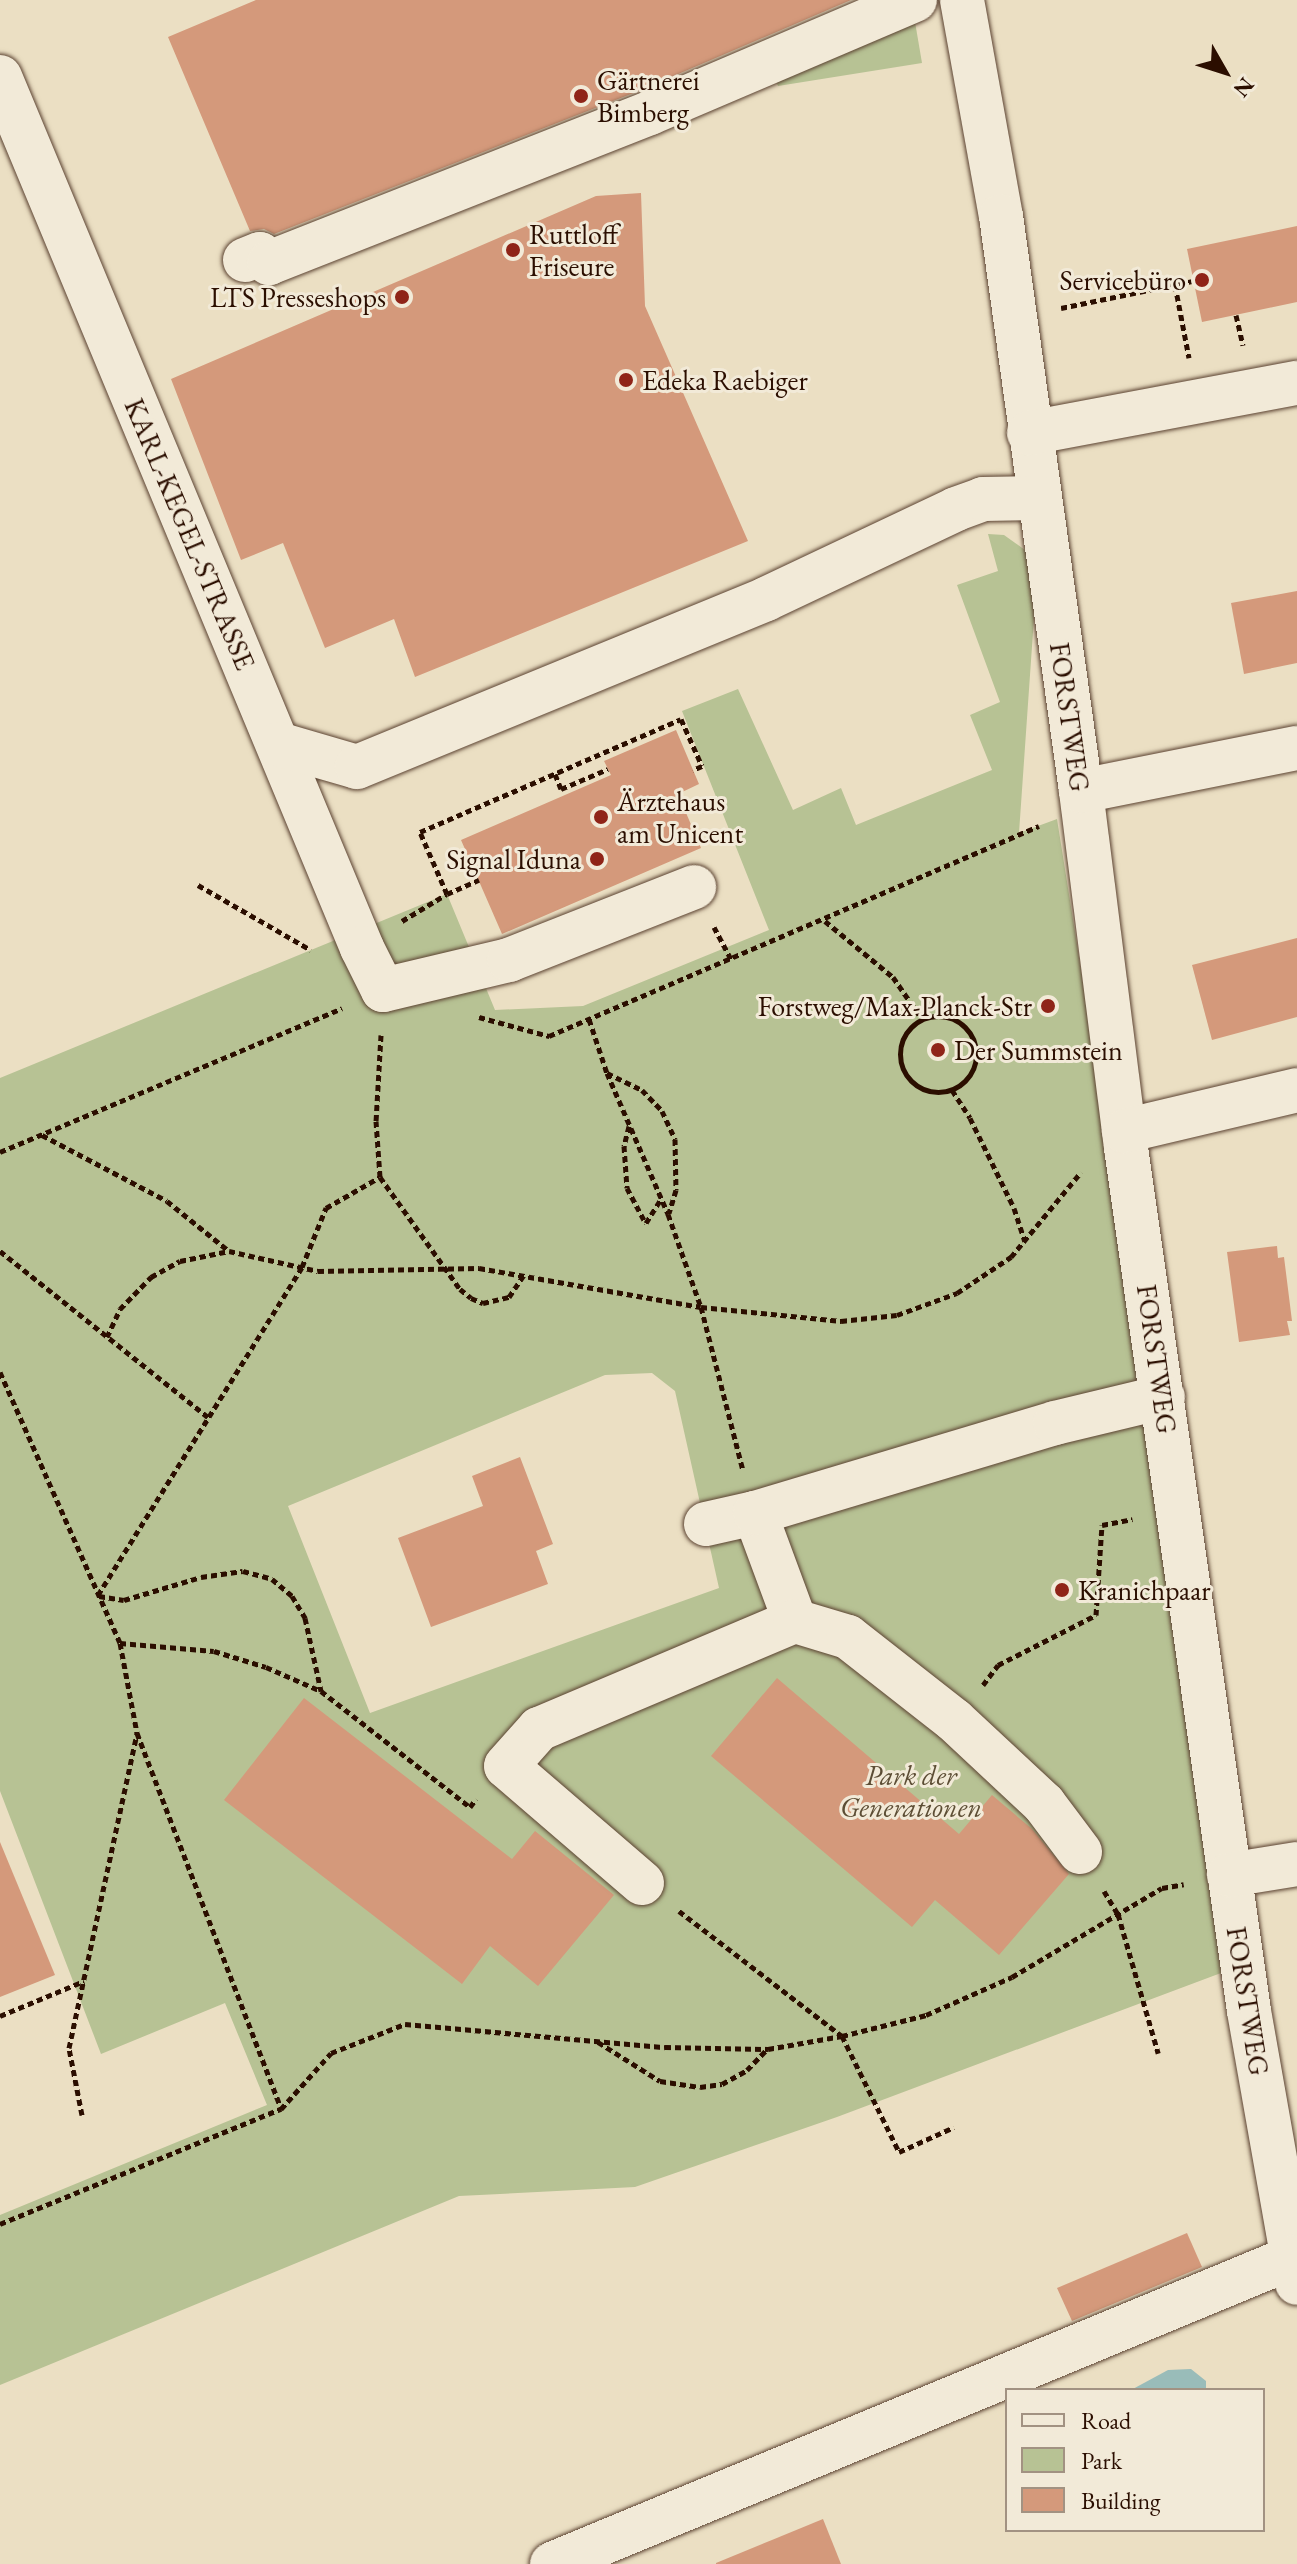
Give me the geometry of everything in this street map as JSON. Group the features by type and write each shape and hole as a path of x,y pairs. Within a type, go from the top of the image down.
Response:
{"street":[{"path":"245,260 260,254 269,263 768,63 915,0"},
{"name":"FORSTWEG","path":"962,0 996,186 1082,800 1125,1140 1229,1875 1249,2011 1295,2270"},
{"name":"KARL-KEGEL-STRASSE","path":"0,77 383,990"},
{"path":"1029,433 1297,383"},
{"path":"278,744 357,767 766,599 956,509 983,499 1039,498"},
{"path":"1082,800 1297,748"},
{"path":"383,990 509,960 694,887"},
{"path":"1125,1140 1297,1090"},
{"path":"706,1524 755,1513 1055,1423 1163,1397"},
{"path":"755,1513 795,1621"},
{"path":"642,1883 506,1766 539,1729 795,1621 848,1637 954,1720 1044,1804 1080,1852"},
{"path":"1229,1875 1297,1864"},
{"path":"552,2564 1295,2270"}],"path":[{"path":"1014,318 1193,281"},
{"path":"1174,285 1183,327"},
{"path":"447,894 420,832 681,719 702,766 693,770"},
{"path":"555,774 561,789 608,769"},
{"path":"474,1016 549,1036 825,920 1082,800"},
{"path":"398,924 447,894 479,880"},
{"path":"198,885 319,955"},
{"path":"825,920 893,977 922,1019"},
{"path":"0,1152 383,990 376,1121 380,1177 450,1270 460,1289 483,1303 509,1297 524,1275"},
{"path":"946,1016 967,1029 973,1039 976,1063 963,1084 952,1090 926,1091 906,1075 901,1063 903,1037 922,1019 946,1016"},
{"path":"589,1019 607,1073 668,1214 701,1307 755,1513"},
{"path":"607,1073 642,1090 662,1111 675,1139 676,1190 668,1214"},
{"path":"952,1090 970,1118 1014,1208 1025,1241"},
{"path":"630,1125 624,1146 627,1188 646,1223 662,1199"},
{"path":"42,1135 167,1201 229,1251"},
{"path":"107,1337 120,1309 151,1277 180,1261 229,1251 318,1271 479,1268 701,1307 841,1321 897,1315 957,1293 1011,1257 1092,1158 1125,1140"},
{"path":"98,1596 302,1267 326,1208 380,1177"},
{"path":"0,1251 208,1417"},
{"path":"0,1372 120,1643 137,1733 281,2109"},
{"path":"954,1720 998,1665 1096,1615 1102,1525 1178,1509"},
{"path":"98,1596 124,1600 201,1577 243,1571 272,1579 292,1596 305,1618 321,1691"},
{"path":"120,1643 214,1651 266,1667 321,1691 470,1807 506,1766"},
{"path":"82,2115 69,2048 137,1733"},
{"path":"1080,1852 1118,1914 1158,2053"},
{"path":"0,2224 281,2109 331,2053 405,2024 665,2047 768,2049 842,2036 926,2015 1012,1977 1162,1888 1229,1875"},
{"path":"642,1883 842,2036 899,2152 954,2127"},
{"path":"0,2016 84,1981"},
{"path":"594,2040 660,2081 675,2086 722,2084 747,2070 768,2049"}],"green space":[{"path":"914,16 922,63 778,86 775,79"},
{"name":"Park der Generationen","path":"988,534 1004,535 1025,550 1036,589 1019,833 1057,819 1119,1208 1221,1973 837,2117 635,2187 459,2196 0,2385 0,2215 267,2105 225,2003 101,2054 0,1791 0,1078 447,894 495,1010 583,1006 769,930 682,711 738,689 793,810 841,788 856,825 992,770 970,715 1000,702 957,585 998,571","holes":["652,1373 675,1391 719,1588 370,1713 288,1506 605,1375"]}],"water":[{"path":"1191,2369 1206,2381 1206,2388 1135,2388 1168,2370"}],"building":[{"path":"256,0 851,0 641,90 274,234 264,229 250,231 168,37"},
{"path":"641,193 645,306 748,541 415,677 394,619 325,648 283,543 241,560 171,379 596,196"},
{"path":"1297,226 1297,302 1202,322 1187,249"},
{"path":"1297,591 1297,663 1244,674 1231,603"},
{"name":"Ärztehaus am Unicent","path":"676,730 699,784 678,794 701,848 502,934 461,840 611,775 604,761"},
{"path":"1297,938 1297,1017 1212,1040 1192,965"},
{"path":"1277,1246 1278,1258 1284,1257 1292,1321 1287,1321 1290,1335 1239,1342 1227,1252"},
{"path":"520,1457 553,1544 536,1551 548,1584 431,1627 398,1538 483,1506 472,1476"},
{"path":"777,1678 959,1834 992,1795 1032,1829 1069,1874 999,1955 935,1900 912,1927 711,1756"},
{"path":"304,1698 512,1859 535,1831 614,1895 538,1986 490,1946 462,1984 224,1800"},
{"path":"0,1842 55,1975 0,1997"},
{"path":"1187,2233 1202,2267 1072,2321 1057,2288"},
{"path":"823,2519 841,2564 716,2564 716,2563"}],"place":[{"name":"Gärtnerei Bimberg","path":"581,96"},
{"name":"Ruttloff Friseure","path":"513,250"},
{"name":"Servicebüro","path":"1202,280"},
{"name":"LTS Presseshops","path":"402,297"},
{"name":"Edeka Raebiger","path":"626,380"},
{"name":"Ärztehaus am Unicent","path":"601,817"},
{"name":"Signal Iduna","path":"597,859"},
{"name":"Forstweg/Max-Planck-Str","path":"1048,1006"},
{"name":"Der Summstein","path":"938,1050"},
{"name":"Kranichpaar","path":"1062,1590"}]}
